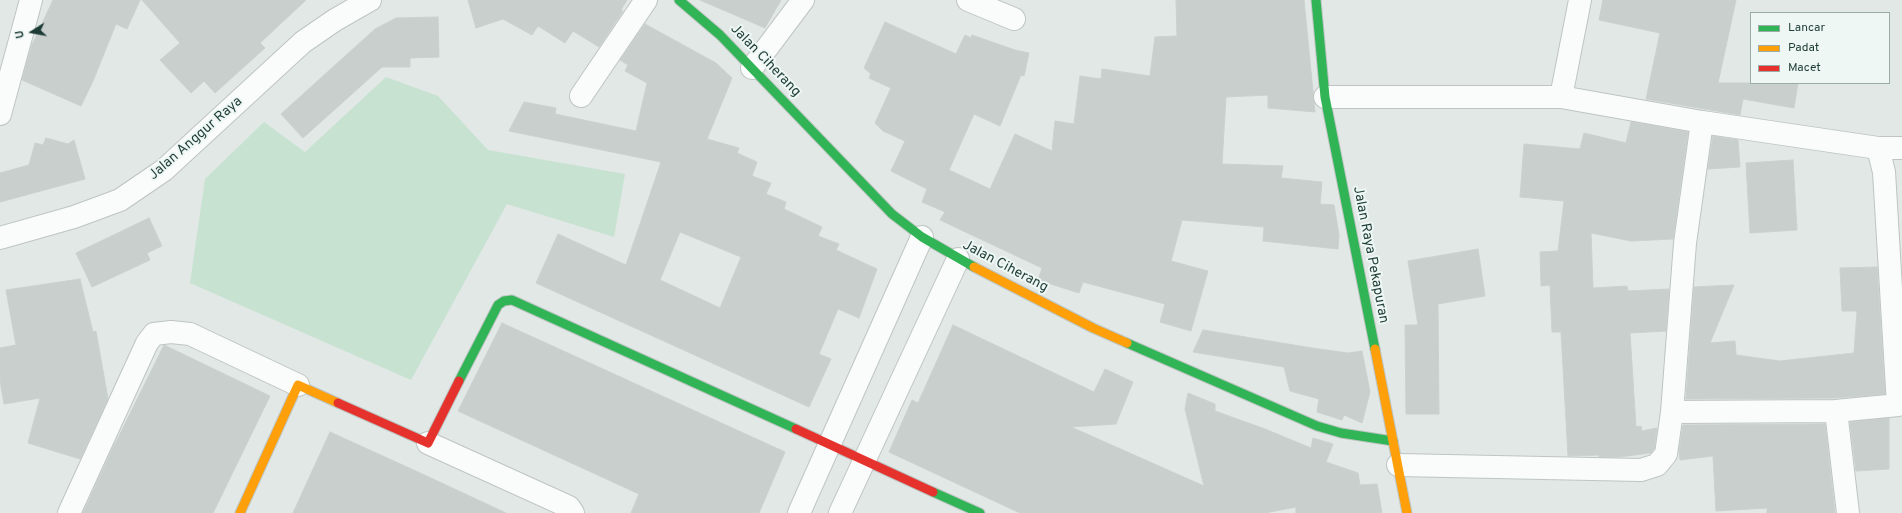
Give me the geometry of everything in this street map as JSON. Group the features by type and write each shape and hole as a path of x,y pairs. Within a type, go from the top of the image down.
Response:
{"street":[{"path":"0,114 31,0"},
{"name":"Jalan Anggur Raya","path":"0,238 74,217 120,200 164,170 303,42 370,0"},
{"path":"581,96 646,0"},
{"name":"Jalan Ciherang","path":"679,0 720,35 892,214 922,237 958,259 1093,328 1316,426 1341,433 1393,441"},
{"path":"752,68 803,0"},
{"path":"968,0 1014,19"},
{"name":"Jalan Raya Pekapuran","path":"1316,0 1325,97 1407,513"},
{"path":"1561,97 1580,0"},
{"path":"1325,97 1561,97 1702,122 1878,148 1902,148"},
{"path":"1398,465 1641,470 1657,465 1666,454 1672,412 1685,243 1702,122"},
{"path":"1672,412 1836,411 1898,405 1884,172 1878,148"},
{"path":"799,513 922,237"},
{"path":"840,513 958,259"},
{"path":"428,442 492,315 498,305 504,301 512,300 980,513"},
{"path":"69,513 147,343 154,334 171,332 190,334 298,385 428,442 569,508 573,513"},
{"path":"240,513 298,385"},
{"path":"1836,411 1848,513"}],"green space":[{"path":"386,77 438,96 488,150 625,174 614,237 507,204 411,380 190,283 205,179 264,122 305,152"}],"building":[{"path":"53,0 140,0 127,29 116,24 93,81 81,106 22,80 32,45"},
{"path":"142,0 306,0 260,43 265,48 215,93 204,81 191,93 160,60 180,43"},
{"path":"468,0 627,0 621,10 623,11 599,47 573,31 565,43 538,26 532,35 503,19 476,28"},
{"path":"700,0 781,0 765,28"},
{"path":"1176,0 1304,0 1315,112 1268,108 1268,95 1226,97 1222,164 1283,166 1281,178 1322,182 1320,204 1334,205 1339,235 1338,249 1263,241 1264,227 1182,220 1171,261 1208,271 1191,331 1160,322 1165,304 1083,282 1079,293 1038,280 1042,268 940,220 945,212 922,202 927,189 891,171 905,141 883,131 875,123 891,88 869,78 871,74 864,68 885,22 956,54 965,35 971,38 972,35 1015,50 1029,53 1024,76 1021,75 1000,126 974,114 949,170 990,189 1015,134 1052,151 1055,121 1074,124 1080,76 1101,79 1102,69 1150,76 1155,37 1177,36"},
{"path":"1603,0 1736,0 1718,83 1798,84 1794,108 1743,99 1740,115 1646,99 1660,33 1599,20"},
{"path":"438,17 439,57 410,58 410,67 382,67 303,138 281,114 375,29 396,18"},
{"path":"645,24 716,63 732,78 707,139 739,148 737,153 757,162 752,176 771,183 766,194 786,202 784,209 822,227 818,236 839,244 836,250 877,269 859,318 838,309 819,354 831,359 809,407 536,283 558,234 626,265 661,162 509,131 524,102 556,108 555,114 636,131 647,83 625,71 628,65 620,60","holes":["680,232 741,257 720,308 660,280"]},
{"path":"1631,122 1688,132 1673,239 1631,241 1591,233 1593,288 1627,286 1628,291 1669,289 1666,331 1630,333 1636,427 1641,426 1642,431 1657,428 1654,449 1651,453 1619,457 1599,457 1599,455 1568,456 1561,332 1552,332 1550,285 1541,286 1540,252 1558,251 1564,201 1520,197 1524,144 1580,149 1584,133 1626,143"},
{"path":"1713,136 1738,140 1740,167 1708,169"},
{"path":"46,138 68,144 74,140 85,179 0,202 0,173 29,165 35,143 43,145"},
{"path":"1793,160 1797,230 1750,233 1746,163"},
{"path":"149,218 162,246 147,253 150,260 92,287 76,253"},
{"path":"1478,249 1485,296 1438,304 1439,414 1406,414 1405,325 1418,325 1408,261"},
{"path":"1877,267 1885,394 1835,398 1686,399 1694,287 1734,285 1710,343 1735,341 1736,355 1780,361 1854,353 1857,311 1842,311 1840,268"},
{"path":"80,279 93,332 96,331 108,399 80,459 28,443 40,398 4,404 0,380 0,348 16,345 6,290"},
{"path":"502,323 785,452 759,513 631,513 639,494 458,411"},
{"path":"953,325 1094,392 1105,369 1133,382 1116,424 1071,427 1204,486 1185,409 1188,393 1215,404 1215,411 1311,448 1313,438 1333,444 1326,462 1358,473 1360,485 1377,484 1382,513 1296,513 1296,507 1265,513 1020,513 889,452 912,400 918,403"},
{"path":"1203,330 1348,353 1362,351 1370,392 1362,423 1344,415 1342,420 1317,412 1319,399 1290,391 1284,367 1193,352"},
{"path":"164,345 270,396 213,513 83,513 115,443"},
{"path":"1889,418 1889,469 1856,471 1850,422"},
{"path":"1825,424 1835,513 1767,513 1767,508 1716,511 1713,456 1680,460 1679,451 1683,425"},
{"path":"330,432 418,472 506,513 293,513"}],"traffic: fast":[{"path":"679,0 720,35 892,214 922,237 974,267"},
{"path":"1316,0 1325,97 1375,349"},
{"path":"459,381 498,305 504,301 512,300 796,429"},
{"path":"1127,343 1317,426 1341,433 1393,441"},
{"path":"933,492 980,513"}],"traffic: slow":[{"path":"974,267 1093,328 1127,343"},
{"path":"1375,349 1407,513"},
{"path":"240,513 298,385 338,403"}],"traffic: jam":[{"path":"338,403 428,443 459,381"},
{"path":"796,429 933,492"}]}
